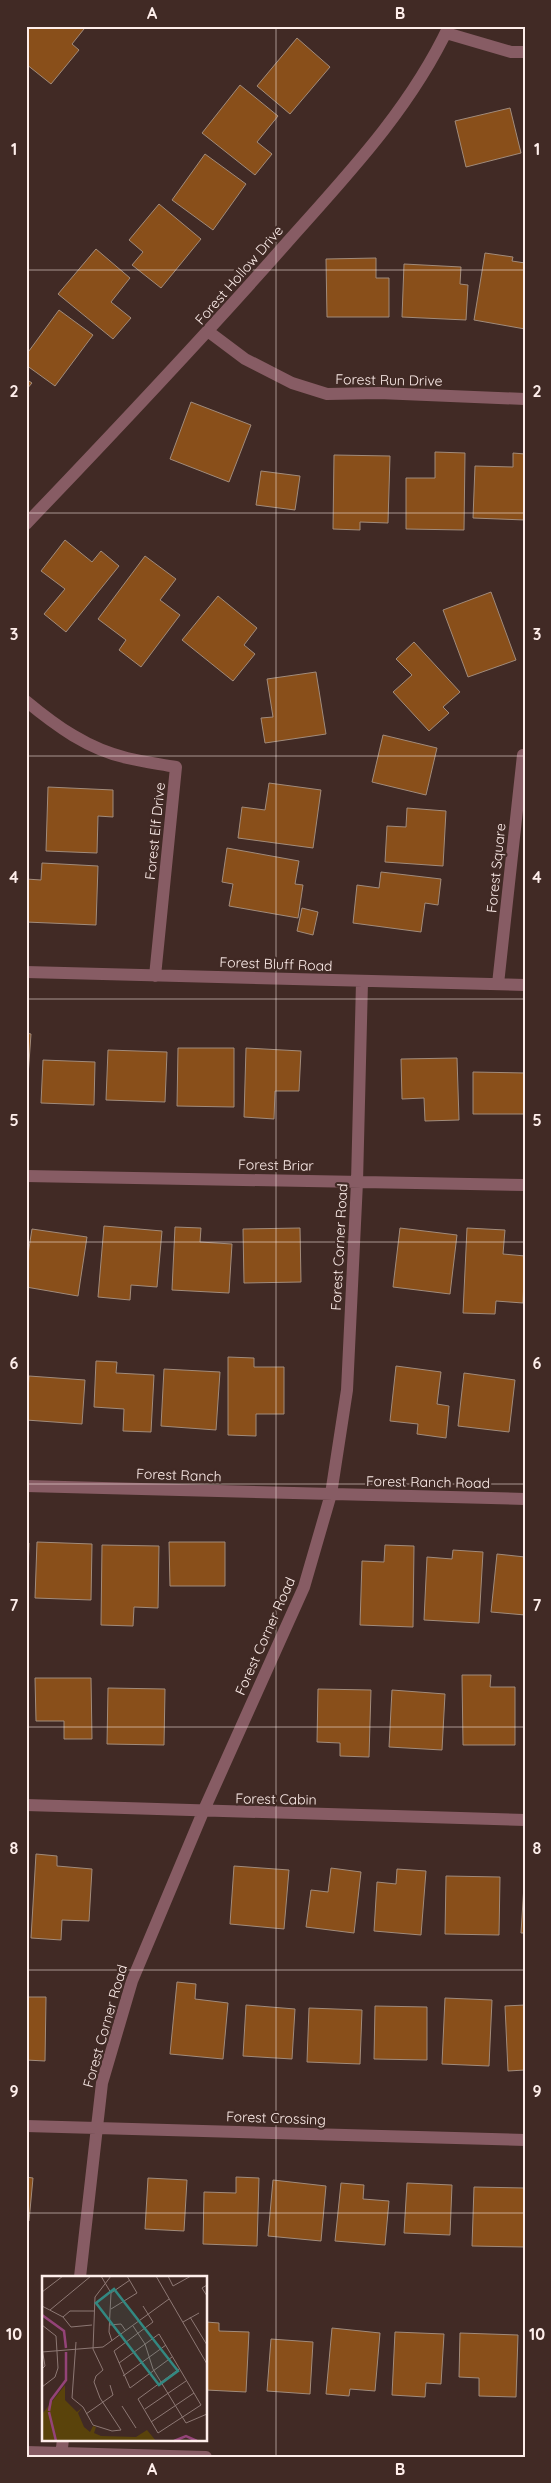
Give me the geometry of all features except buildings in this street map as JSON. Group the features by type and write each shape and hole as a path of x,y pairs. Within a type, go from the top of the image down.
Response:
{"street":[{"path":"448,29 511,52 525,52"},
{"name":"Forest Hollow Drive","path":"26,524 209,332 371,148 401,108 448,29"},
{"name":"Forest Run Drive","path":"209,332 245,359 284,379 327,394 379,393 525,399"},
{"name":"Forest Elf Drive","path":"26,701 59,728 103,751 127,758 176,767 155,976"},
{"name":"Forest Square","path":"498,984 523,756"},
{"name":"Forest Bluff Road","path":"26,972 525,985"},
{"name":"Forest Corner Road","path":"80,2276 102,2083 132,1981 203,1812 304,1587 331,1494 347,1390 357,1182 362,982"},
{"name":"Forest Briar","path":"26,1176 525,1185"},
{"name":"Forest Ranch","path":"26,1486 331,1494"},
{"name":"Forest Ranch Road","path":"331,1494 525,1499"},
{"name":"Forest Cabin","path":"26,1805 203,1812 525,1820"},
{"name":"Forest Crossing","path":"26,2126 525,2140"},
{"path":"61,2455 63,2440"},
{"path":"26,2452 61,2455 206,2457"}]}
